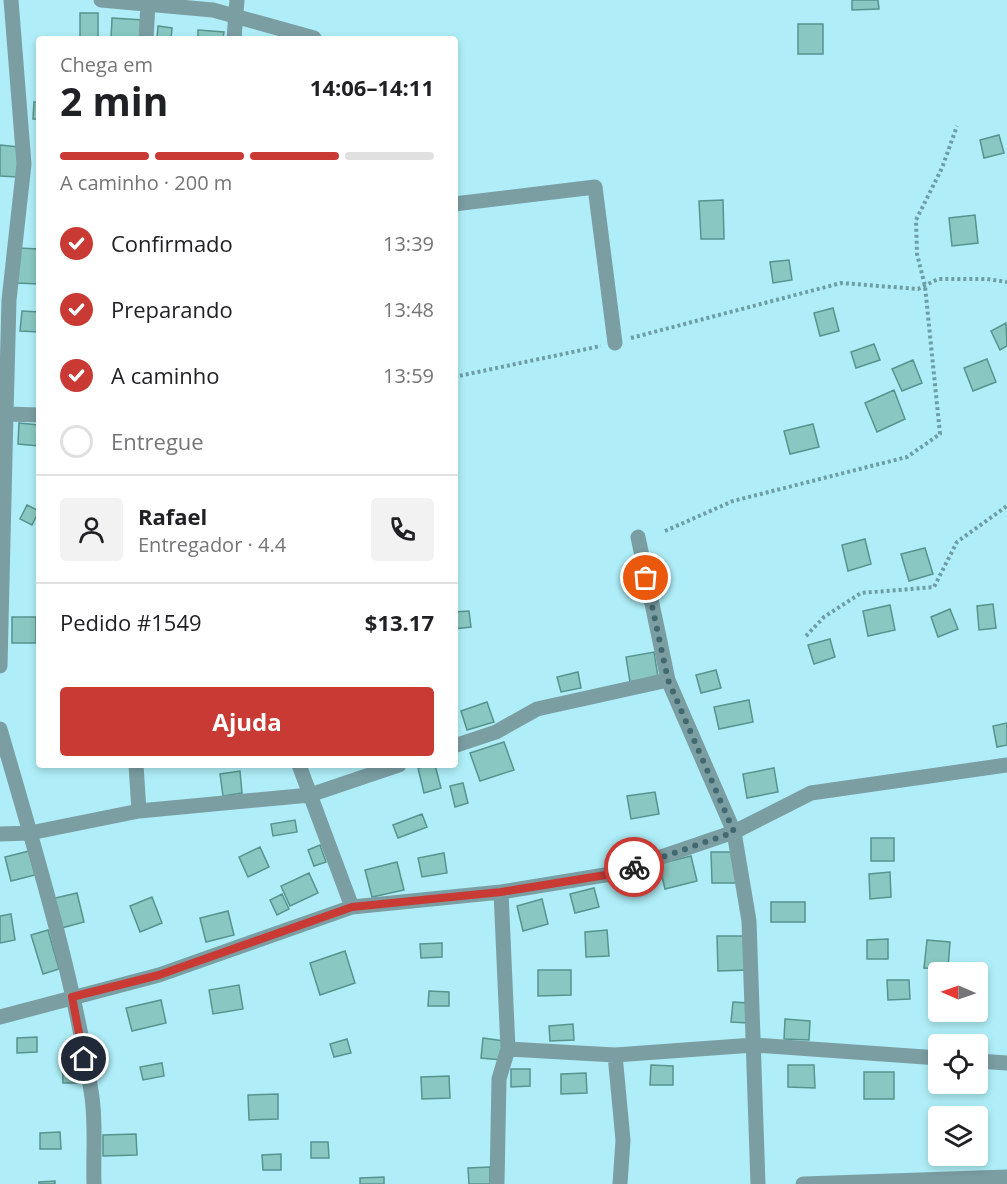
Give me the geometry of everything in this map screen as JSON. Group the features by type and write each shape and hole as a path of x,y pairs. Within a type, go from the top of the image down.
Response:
{"street":[{"path":"0,666 3,414 9,300 24,164 11,0"},
{"path":"102,0 213,10 235,18 307,36"},
{"path":"234,36 237,0"},
{"path":"146,36 148,4"},
{"path":"458,204 596,187 615,343"},
{"path":"3,414 36,415"},
{"path":"638,537 668,680 734,832 749,921 758,1184"},
{"path":"458,745 496,732 537,709 668,680"},
{"path":"0,729 30,833 72,997 92,1099 94,1184"},
{"path":"0,1017 159,975 352,907 501,892 612,874 734,832 811,793 1007,765"},
{"path":"136,768 139,811"},
{"path":"300,768 352,907"},
{"path":"0,834 30,833 139,811 310,795 390,768"},
{"path":"497,1184 499,1078 508,1049 501,892"},
{"path":"508,1049 615,1055 754,1045 928,1057"},
{"path":"615,1055 622,1140 620,1184"},
{"path":"988,1062 1007,1063"},
{"path":"803,1184 1007,1177"}],"path":[{"path":"664,531 733,501 907,457 940,434 925,286 917,254 916,220 942,168 957,126"},
{"path":"458,376 615,343 841,283 918,289 938,279 987,279 1007,282"},
{"path":"806,636 825,618 861,593 934,586 957,542 1007,506"}],"building":[{"path":"852,0 878,0 879,9 852,10"},
{"path":"80,13 98,13 98,36 80,36"},
{"path":"112,18 143,20 142,36 111,36"},
{"path":"798,24 823,24 823,54 798,54"},
{"path":"158,26 172,28 171,36 157,36"},
{"path":"198,30 224,32 223,36 198,36"},
{"path":"34,102 36,102 36,119 33,119"},
{"path":"999,135 1004,153 984,158 980,140"},
{"path":"0,145 19,147 17,177 0,176"},
{"path":"723,200 724,239 701,239 699,201"},
{"path":"975,215 978,243 952,246 949,218"},
{"path":"18,248 36,249 36,284 16,283"},
{"path":"789,260 792,280 773,283 770,262"},
{"path":"833,308 839,331 820,336 814,313"},
{"path":"22,311 36,312 36,332 20,331"},
{"path":"1006,323 1007,346 1000,350 991,331"},
{"path":"874,344 880,360 856,368 851,352"},
{"path":"987,359 996,382 973,391 964,368"},
{"path":"913,360 922,383 902,391 892,369"},
{"path":"894,390 905,419 877,432 865,403"},
{"path":"19,423 36,425 36,446 18,444"},
{"path":"813,424 819,447 790,454 784,431"},
{"path":"27,505 36,510 36,517 32,525 20,519"},
{"path":"865,539 871,564 848,571 842,545"},
{"path":"925,548 933,574 909,581 901,554"},
{"path":"993,604 996,628 979,630 977,606"},
{"path":"890,605 895,630 868,636 863,611"},
{"path":"950,609 958,629 938,637 931,617"},
{"path":"469,611 471,627 458,629 458,612"},
{"path":"12,617 36,617 36,643 12,643"},
{"path":"830,639 835,657 814,664 808,645"},
{"path":"654,652 658,677 630,682 626,657"},
{"path":"716,670 721,688 701,693 696,675"},
{"path":"578,672 581,688 561,692 557,677"},
{"path":"749,700 753,722 719,729 714,707"},
{"path":"487,702 494,722 467,730 461,711"},
{"path":"1007,723 1007,745 997,747 993,726"},
{"path":"504,742 514,770 480,781 470,753"},
{"path":"418,768 436,768 441,788 424,793"},
{"path":"774,768 778,792 747,798 743,774"},
{"path":"240,771 242,793 223,796 220,774"},
{"path":"463,783 468,803 455,807 450,786"},
{"path":"655,792 659,814 631,819 627,796"},
{"path":"422,814 427,827 398,838 393,825"},
{"path":"295,820 297,832 273,836 271,824"},
{"path":"871,838 894,838 894,861 871,861"},
{"path":"320,845 326,862 314,866 308,850"},
{"path":"260,847 269,867 248,877 239,857"},
{"path":"29,851 35,875 11,881 5,857"},
{"path":"711,852 736,852 736,883 712,883"},
{"path":"444,853 447,873 422,877 418,858"},
{"path":"691,856 697,881 665,889 659,864"},
{"path":"397,862 404,890 372,897 365,870"},
{"path":"890,872 891,897 870,899 869,874"},
{"path":"309,873 318,893 290,906 281,886"},
{"path":"594,888 599,907 575,913 570,894"},
{"path":"77,893 84,922 58,929 51,899"},
{"path":"282,894 289,909 277,915 270,900"},
{"path":"152,897 162,923 140,932 130,906"},
{"path":"542,899 548,924 523,931 517,906"},
{"path":"771,902 805,902 805,922 771,922"},
{"path":"228,911 234,935 206,942 200,918"},
{"path":"11,914 15,940 0,943 0,916"},
{"path":"48,930 59,969 43,974 31,935"},
{"path":"607,930 609,956 586,957 585,932"},
{"path":"717,936 749,936 749,970 718,971"},
{"path":"888,939 888,959 867,959 867,940"},
{"path":"927,940 950,942 949,962 928,962 928,968 924,968"},
{"path":"442,943 442,957 421,958 420,944"},
{"path":"345,951 355,983 320,995 310,963"},
{"path":"538,970 571,970 571,995 538,996"},
{"path":"887,980 909,980 910,999 888,1000"},
{"path":"239,985 243,1009 213,1014 209,990"},
{"path":"429,991 449,992 449,1006 428,1006"},
{"path":"161,1000 166,1023 132,1031 126,1008"},
{"path":"733,1002 749,1003 747,1023 731,1022"},
{"path":"785,1019 810,1021 809,1040 784,1039"},
{"path":"573,1024 574,1040 550,1041 549,1026"},
{"path":"37,1037 37,1052 17,1053 17,1038"},
{"path":"483,1038 504,1041 502,1060 481,1058"},
{"path":"347,1039 351,1053 334,1057 330,1044"},
{"path":"62,1054 80,1054 81,1083 63,1083"},
{"path":"162,1063 164,1076 143,1080 140,1067"},
{"path":"651,1065 673,1066 673,1085 650,1085"},
{"path":"788,1065 814,1065 815,1088 788,1087"},
{"path":"511,1069 530,1069 530,1086 511,1087"},
{"path":"864,1072 894,1072 894,1099 864,1099"},
{"path":"586,1073 587,1093 561,1094 561,1074"},
{"path":"449,1076 450,1098 422,1099 421,1077"},
{"path":"278,1094 278,1119 249,1120 248,1095"},
{"path":"60,1132 61,1149 40,1149 40,1133"},
{"path":"136,1134 137,1155 103,1156 103,1135"},
{"path":"311,1142 328,1142 329,1158 311,1158"},
{"path":"281,1154 281,1170 263,1170 262,1155"},
{"path":"490,1167 490,1184 469,1184 468,1168"},
{"path":"384,1177 384,1184 360,1184 360,1178"},
{"path":"55,1181 55,1184 39,1184 39,1182"}],"way so far":[{"path":"634,867 734,832 668,680 646,578"}],"route":[{"path":"84,1059 72,997 159,975 352,907 501,892 612,874 634,867"}]}
